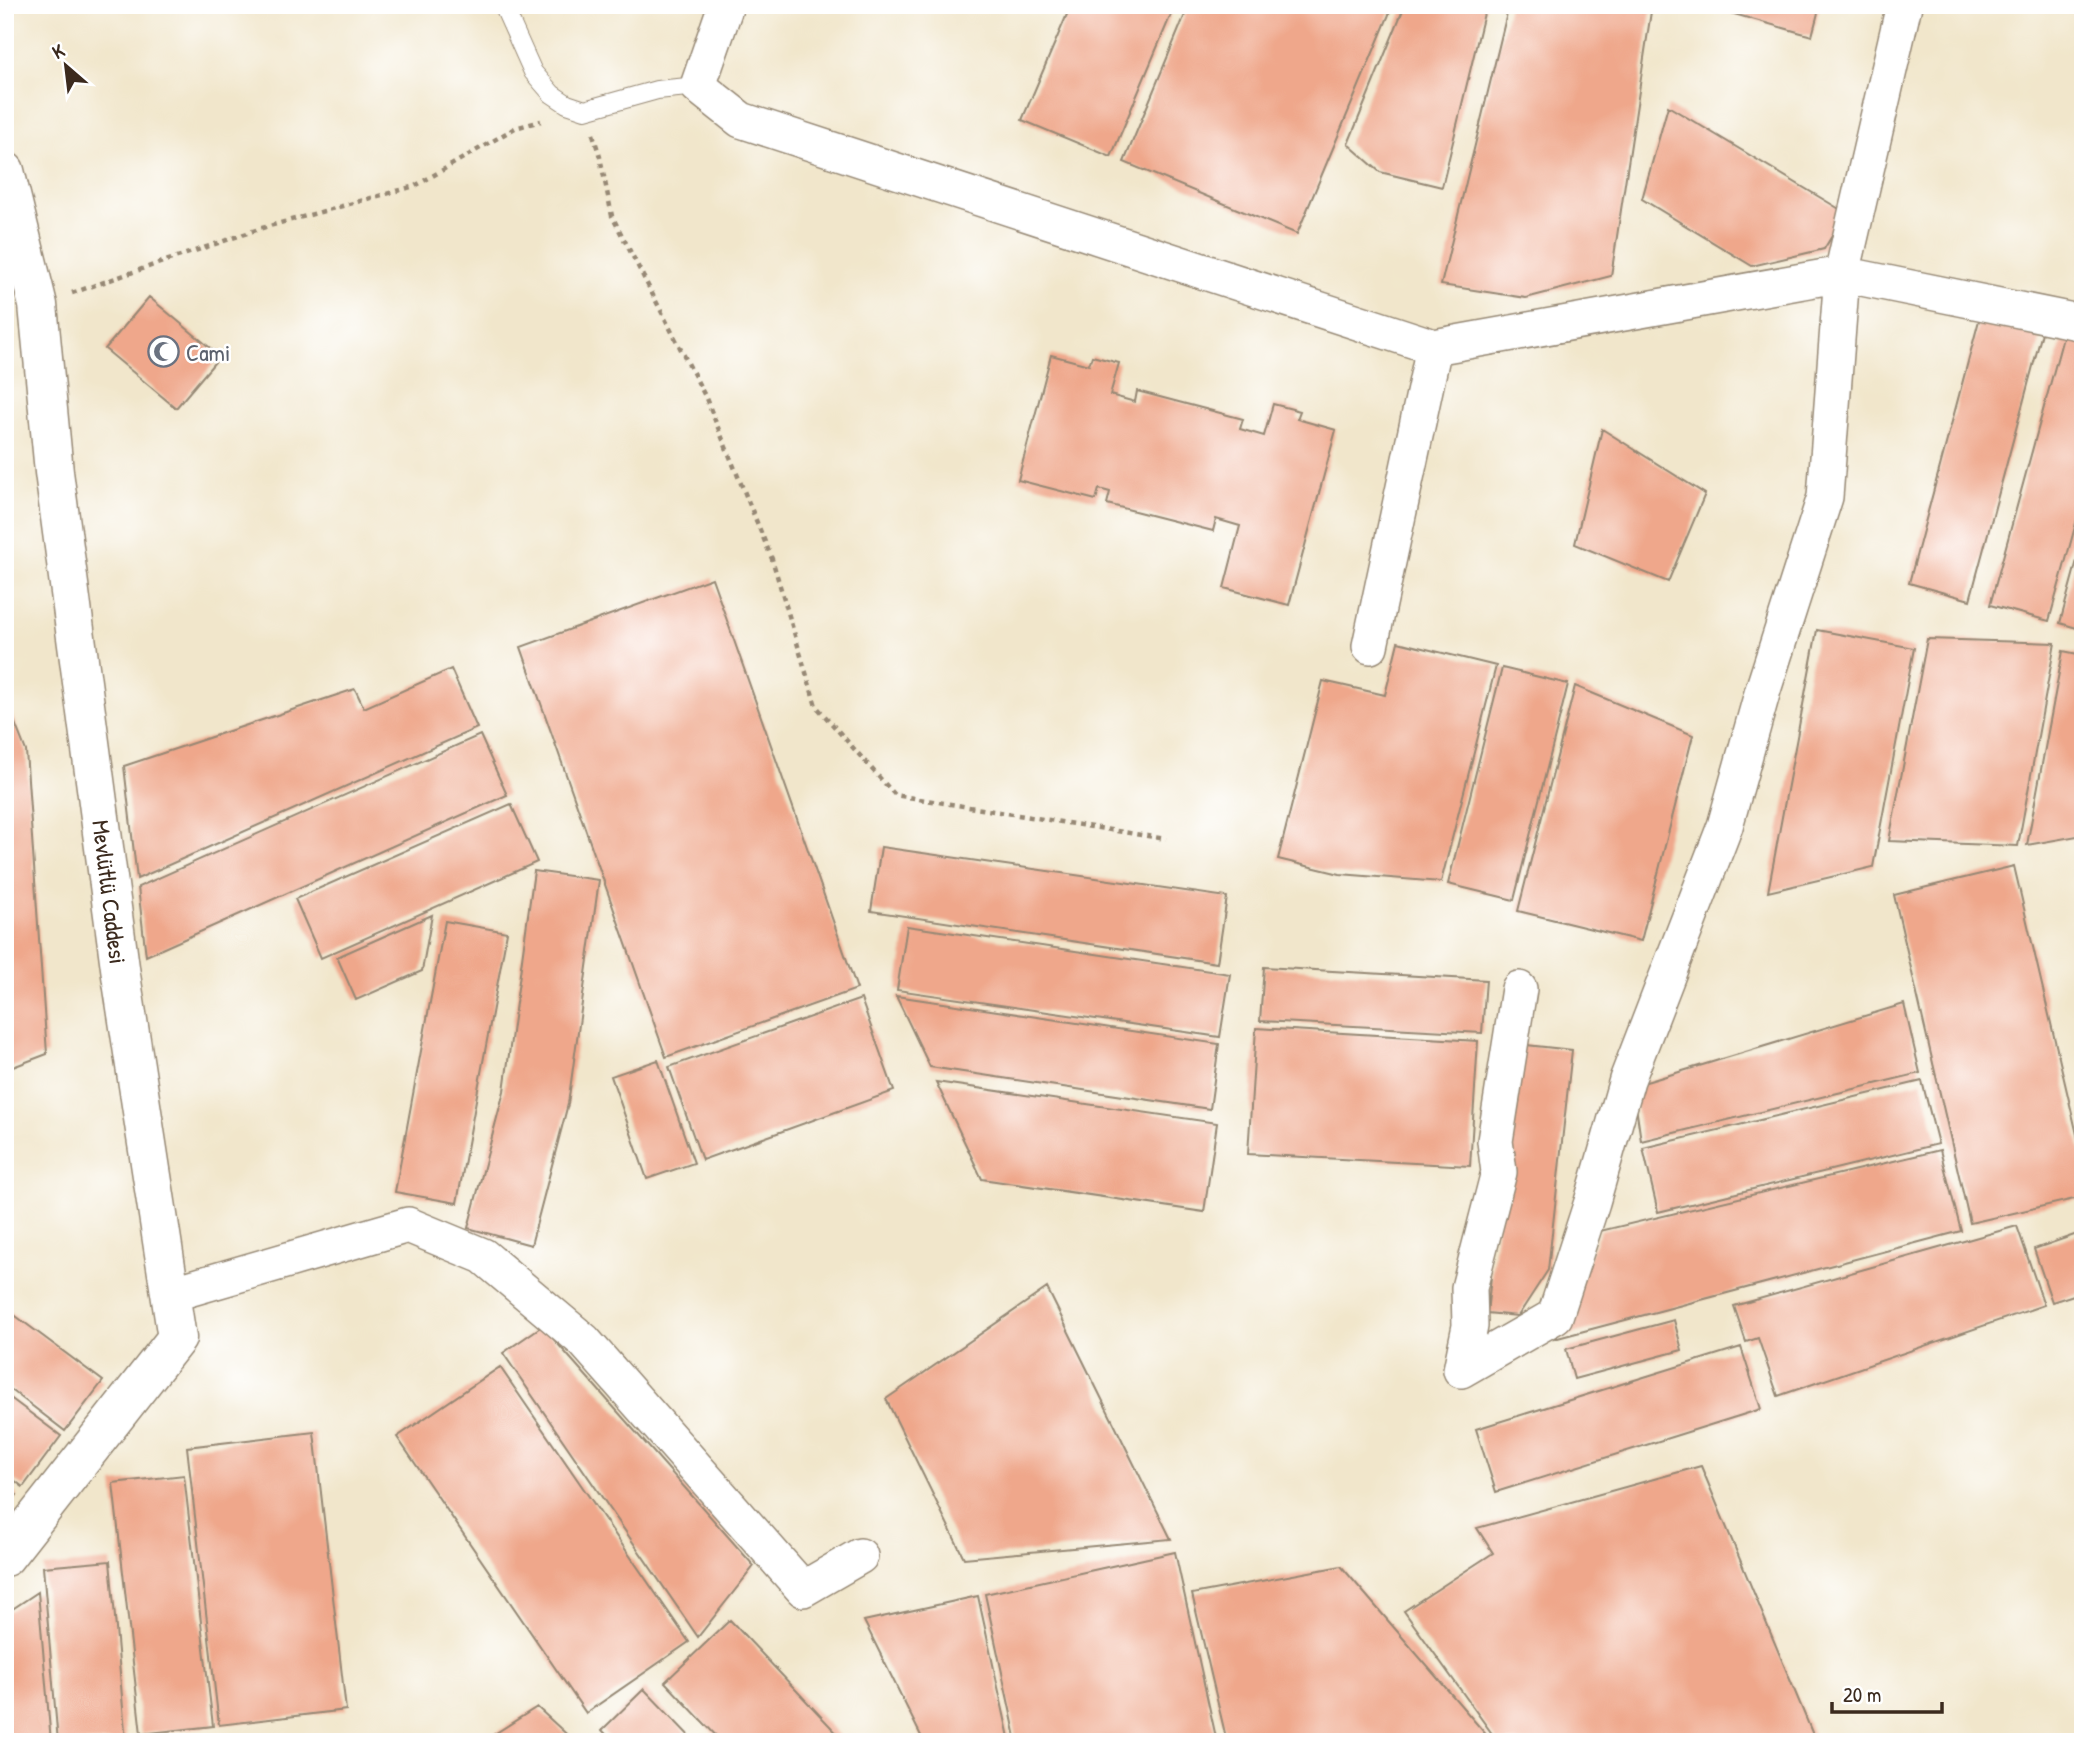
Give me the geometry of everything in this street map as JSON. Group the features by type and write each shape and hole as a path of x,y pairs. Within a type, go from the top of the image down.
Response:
{"street":[{"path":"726,5 698,86 741,120 1434,346 1842,274 2083,323"},
{"path":"1519,989 1496,1141 1499,1171 1469,1288 1470,1326 1461,1370 1555,1316 1592,1202 1627,1080 1725,826 1763,690 1825,497 1842,274 1904,5"},
{"name":"Mevlütlü Caddesi","path":"5,171 38,305 54,472 121,975 177,1338 5,1557"},
{"path":"1370,646 1434,346"},
{"path":"171,1294 408,1225 483,1256 584,1341 803,1589 860,1556"}],"lane":[{"path":"503,5 533,72 541,84 568,104 585,110 657,90 698,86"}],"path":[{"path":"38,305 262,228 415,186 515,128 585,110 600,157 612,216 705,396 772,559 816,705 895,795 1166,839"}],"building":[{"path":"1071,5 1175,5 1111,157 1022,120"},
{"path":"1189,5 1393,5 1297,234 1124,162"},
{"path":"1405,5 1486,5 1442,187 1380,172 1348,144"},
{"path":"1509,5 1652,5 1611,276 1526,298 1441,285"},
{"path":"1721,5 1820,5 1812,36 1720,10"},
{"path":"1668,106 1846,213 1824,249 1752,266 1642,199"},
{"name":"Cami","path":"149,297 220,356 176,408 105,349"},
{"path":"1982,309 2044,325 1970,600 1909,583"},
{"path":"2065,330 2083,335 2083,498 2049,621 1990,605"},
{"path":"1051,355 1089,365 1092,356 1119,363 1110,395 1135,402 1137,391 1243,419 1240,429 1264,436 1273,404 1300,411 1297,419 1336,430 1289,605 1224,588 1240,526 1216,519 1213,531 1107,504 1110,492 1099,489 1096,500 1018,480"},
{"path":"1602,429 1705,494 1668,582 1575,544"},
{"path":"2083,542 2083,630 2060,623"},
{"path":"712,578 857,989 666,1057 521,647"},
{"path":"1817,630 1914,648 1873,867 1768,892"},
{"path":"1927,639 2055,643 2018,846 1889,841"},
{"path":"1398,642 1496,666 1441,882 1340,874 1278,859 1323,681 1385,695"},
{"path":"2063,651 2083,655 2083,835 2027,845"},
{"path":"1502,668 1568,684 1514,900 1448,884"},
{"path":"451,669 477,728 137,879 124,766 355,689 364,708"},
{"path":"1575,686 1693,735 1641,941 1518,911"},
{"path":"5,698 26,751 47,1054 5,1070"},
{"path":"480,735 507,795 146,956 138,887"},
{"path":"511,804 537,862 321,958 295,899"},
{"path":"881,847 1227,897 1217,963 871,911"},
{"path":"2014,866 2083,1160 2083,1197 1970,1223 1894,895"},
{"path":"534,871 599,880 568,1104 531,1245 468,1228 504,1091"},
{"path":"432,915 422,971 356,1000 337,957"},
{"path":"445,921 507,932 457,1203 395,1192"},
{"path":"907,926 1230,974 1220,1037 897,990"},
{"path":"1264,967 1486,980 1482,1033 1260,1021"},
{"path":"896,996 1219,1044 1210,1109 930,1067"},
{"path":"861,999 894,1091 702,1160 669,1067"},
{"path":"1904,1004 1920,1073 1641,1141 1633,1086"},
{"path":"1256,1028 1478,1041 1470,1166 1248,1154"},
{"path":"1517,1044 1572,1050 1548,1270 1518,1316 1487,1313"},
{"path":"658,1060 694,1163 647,1179 611,1076"},
{"path":"1922,1081 1938,1144 1658,1212 1643,1148"},
{"path":"936,1082 1217,1123 1204,1212 982,1179"},
{"path":"1940,1150 1961,1231 1554,1339 1600,1231"},
{"path":"2017,1226 2044,1305 1778,1396 1758,1338 1746,1342 1734,1306"},
{"path":"2083,1232 2083,1292 2052,1302 2034,1249"},
{"path":"1047,1288 1171,1539 964,1558 886,1399"},
{"path":"5,1308 103,1381 65,1431 5,1385"},
{"path":"1674,1320 1682,1350 1574,1379 1566,1349"},
{"path":"542,1326 754,1566 698,1637 503,1353"},
{"path":"1741,1347 1761,1409 1496,1492 1476,1429"},
{"path":"500,1367 689,1642 586,1713 397,1437"},
{"path":"5,1394 61,1436 23,1487 5,1473"},
{"path":"314,1432 346,1710 219,1725 187,1447"},
{"path":"1701,1466 1816,1742 1498,1742 1404,1611 1493,1553 1477,1528"},
{"path":"184,1475 213,1726 141,1734 113,1483"},
{"path":"5,1486 17,1495 5,1510"},
{"path":"1175,1552 1217,1742 1017,1742 985,1594"},
{"path":"110,1561 126,1742 58,1742 43,1567"},
{"path":"1341,1566 1489,1738 1476,1742 1227,1742 1192,1594"},
{"path":"38,1592 51,1742 5,1742 5,1614"},
{"path":"978,1596 1010,1742 924,1742 864,1621"},
{"path":"730,1620 845,1742 722,1742 665,1682"},
{"path":"644,1689 695,1742 613,1742 602,1730"},
{"path":"537,1707 575,1742 482,1742"},
{"path":"208,1734 209,1742 156,1742 156,1740"}],"place":[{"name":"Cami","path":"163,352"}]}
